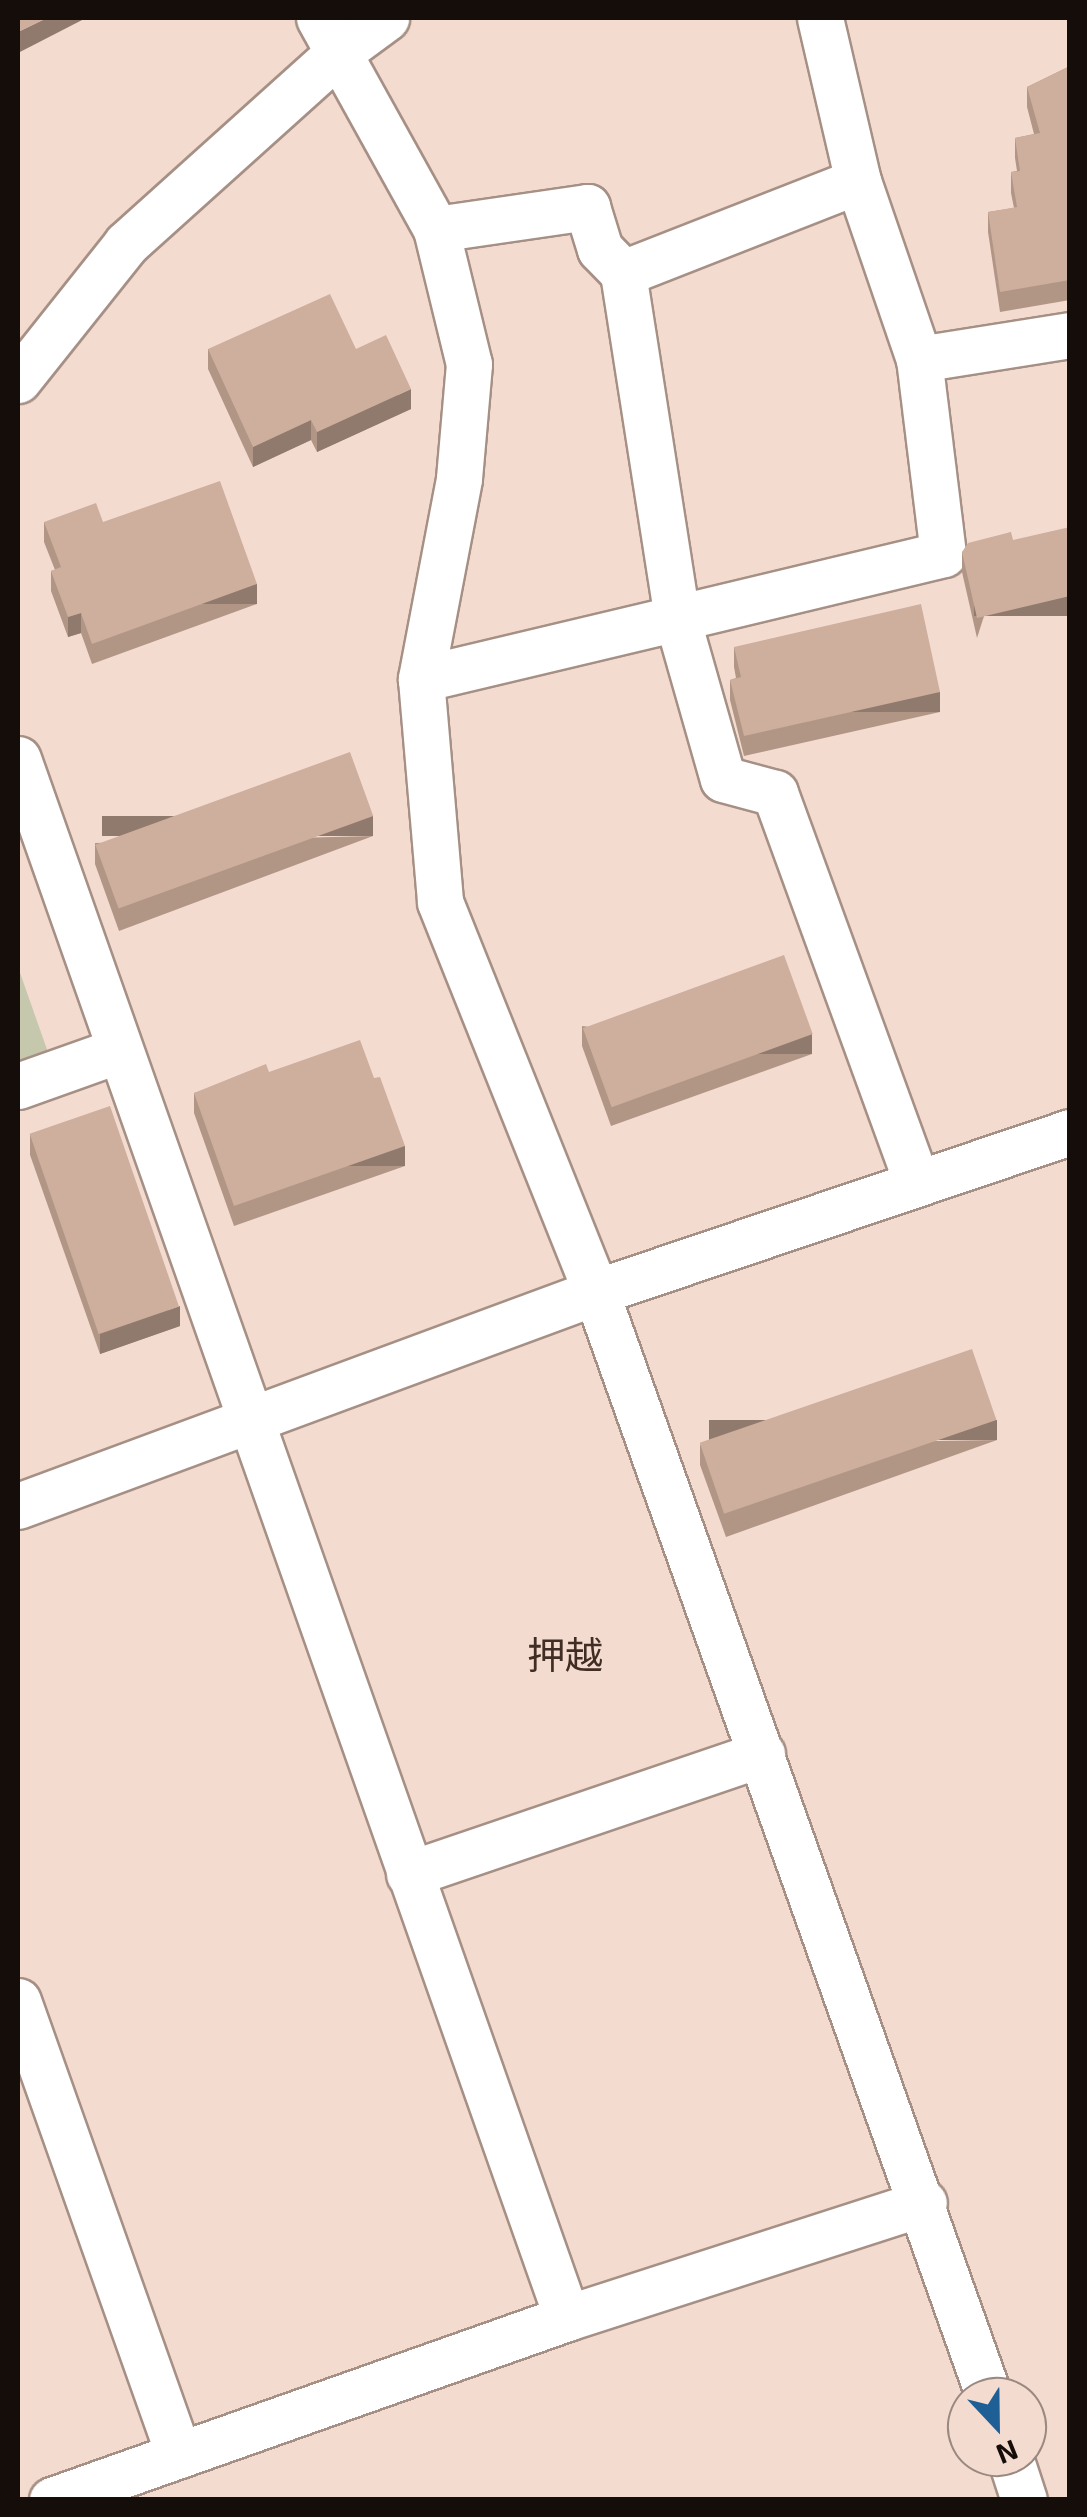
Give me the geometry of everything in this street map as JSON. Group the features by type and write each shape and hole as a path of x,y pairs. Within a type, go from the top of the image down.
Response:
{"street":[{"path":"18,380 126,244 328,36 386,18"},
{"path":"421,678 943,554 918,359 858,182 820,18"},
{"path":"328,36 436,229 469,364 459,478 421,678 440,902 596,1292 924,2203 982,2377"},
{"path":"622,272 858,182"},
{"path":"436,229 587,207 600,249 622,272 678,618 723,778 774,793 916,1181"},
{"path":"918,359 1070,336"},
{"path":"18,759 567,2318"},
{"path":"18,1086 119,1050"},
{"path":"18,1506 596,1292 1070,1132"},
{"path":"410,1874 762,1754"},
{"path":"18,2001 179,2455"},
{"path":"52,2500 567,2318 924,2203"}],"green space":[{"path":"18,967 56,1075 18,1088"}],"building":[{"path":"18,18 47,18 18,32"},
{"path":"1070,66 1070,280 1000,292 988,212 1017,207 1011,172 1020,171 1015,138 1040,133 1027,87"},
{"path":"330,294 356,349 386,335 411,389 317,432 311,420 253,447 208,349"},
{"path":"220,481 257,584 92,644 81,613 68,617 51,571 61,567 44,522 96,503 103,522"},
{"path":"1070,527 1070,596 977,618 962,552 968,543 1011,532 1013,540"},
{"path":"921,604 940,692 744,736 730,680 741,677 734,647"},
{"path":"350,752 373,816 119,909 95,845"},
{"path":"784,955 813,1034 612,1107 583,1028"},
{"path":"360,1040 374,1078 380,1077 405,1146 234,1206 194,1093 266,1064 269,1072"},
{"path":"110,1106 179,1306 99,1334 30,1134"},
{"path":"972,1349 996,1420 724,1514 700,1443"}],"district":[{"name":"押越","path":"565,1655"}]}
